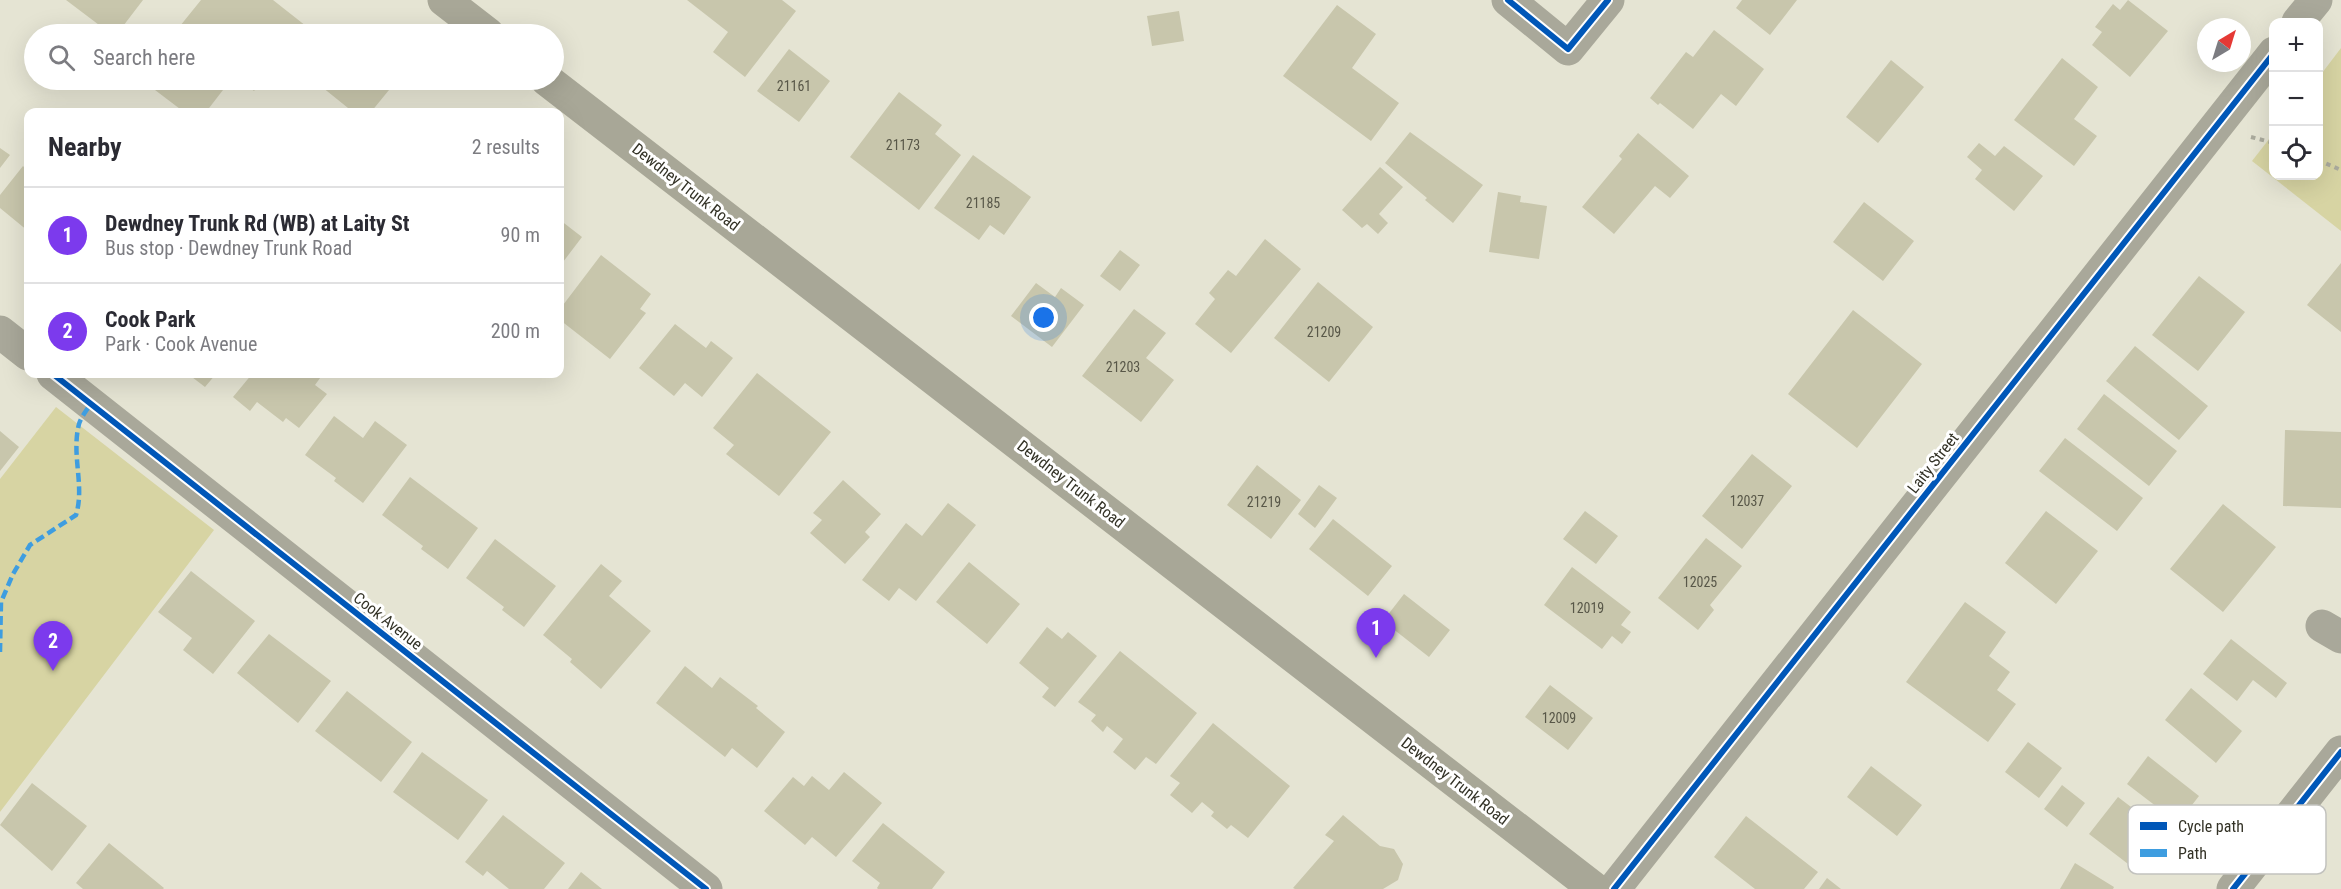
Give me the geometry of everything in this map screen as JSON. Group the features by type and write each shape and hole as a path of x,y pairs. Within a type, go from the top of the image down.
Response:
{"main road":[{"path":"444,0 475,24"},
{"name":"Dewdney Trunk Road","path":"560,90 1595,889"}],"street":[{"path":"1508,0 1568,49 1608,0"},
{"path":"2301,18 2316,0"},
{"name":"Laity Street","path":"1614,889 2269,59"},
{"path":"0,332 24,351"},
{"name":"Cook Avenue","path":"58,378 706,889"},
{"path":"2299,805 2341,752"},
{"path":"2233,889 2245,874"}],"path":[{"path":"2323,162 2341,170"}],"shaded area":[{"path":"2341,48 2341,231 2276,180 2323,180 2323,72"},
{"path":"2269,139 2269,174 2252,161"},
{"path":"56,407 214,530 0,812 0,479"}],"building":[{"path":"66,0 143,0 125,24 98,24"},
{"path":"201,0 273,0 303,24 182,24"},
{"path":"687,0 782,0 796,11 745,77 713,52 728,32"},
{"path":"1742,0 1797,0 1770,35 1736,8"},
{"path":"2128,0 2168,31 2130,77 2092,45 2102,32 2095,27 2113,4 2120,10"},
{"path":"1337,5 1376,34 1352,68 1399,103 1371,141 1283,76"},
{"path":"1179,11 1184,41 1152,46 1147,16"},
{"path":"1714,30 1764,69 1736,106 1721,94 1693,129 1650,98 1686,52 1693,57"},
{"path":"789,49 830,81 799,122 757,91"},
{"path":"2062,58 2098,87 2074,119 2097,136 2074,166 2014,120"},
{"path":"1891,60 1924,87 1878,143 1846,117"},
{"path":"155,90 223,90 209,108 179,108"},
{"path":"326,90 389,90 374,108 348,108"},
{"path":"899,92 942,125 935,134 961,155 919,210 850,157"},
{"path":"1410,132 1483,185 1453,223 1385,163"},
{"path":"1638,133 1689,176 1670,198 1655,186 1614,234 1582,207 1622,159 1619,156"},
{"path":"1979,143 1995,156 2004,146 2043,176 2014,211 1975,179 1982,170 1967,157"},
{"path":"0,148 10,155 0,168"},
{"path":"973,155 1031,197 1004,235 990,225 979,240 934,208"},
{"path":"23,166 24,228 0,208 0,195"},
{"path":"1380,167 1403,187 1379,214 1388,223 1378,234 1367,224 1362,228 1342,210"},
{"path":"1498,192 1521,196 1520,202 1547,206 1539,259 1489,252"},
{"path":"1864,202 1914,241 1883,281 1833,242"},
{"path":"564,223 582,237 564,261"},
{"path":"1265,239 1301,269 1231,353 1195,324 1215,299 1209,293 1228,270 1236,276"},
{"path":"1120,250 1140,265 1120,291 1100,276"},
{"path":"601,255 651,294 640,309 646,313 610,359 564,323 564,304"},
{"path":"2341,263 2341,332 2307,305"},
{"path":"2199,276 2245,312 2198,371 2152,335"},
{"path":"1318,282 1373,327 1329,382 1274,338"},
{"path":"1036,283 1055,297 1061,288 1084,305 1052,347 1011,316"},
{"path":"1134,309 1166,333 1146,358 1174,380 1141,422 1082,376"},
{"path":"1853,310 1922,364 1857,448 1788,394"},
{"path":"675,324 706,348 711,341 733,358 702,397 685,383 674,396 639,368"},
{"path":"2135,346 2208,406 2179,440 2106,381"},
{"path":"757,373 831,432 779,496 726,454 734,445 713,428"},
{"path":"193,378 213,378 205,387"},
{"path":"249,378 320,378 315,385 327,394 299,428 286,418 283,422 257,402 250,411 233,397"},
{"path":"2104,394 2177,451 2149,486 2077,429"},
{"path":"334,416 363,438 375,421 407,445 363,503 334,481 336,478 305,455"},
{"path":"2285,430 2341,432 2341,508 2283,506"},
{"path":"0,431 19,447 0,471"},
{"path":"2065,438 2143,498 2117,531 2039,471"},
{"path":"1752,454 1792,486 1742,549 1702,516"},
{"path":"1257,465 1301,500 1271,539 1227,505"},
{"path":"410,477 478,528 448,569 421,549 423,546 382,515"},
{"path":"843,480 881,514 865,532 870,537 845,564 810,533 822,520 813,513"},
{"path":"1319,485 1337,498 1315,528 1298,514"},
{"path":"948,503 976,525 916,601 899,588 889,601 862,580 906,523 922,536"},
{"path":"2223,504 2276,547 2223,612 2170,569"},
{"path":"1585,511 1618,536 1596,564 1563,539"},
{"path":"2046,511 2098,551 2056,604 2005,563"},
{"path":"1333,519 1392,566 1368,596 1309,549"},
{"path":"1706,538 1742,566 1710,605 1714,610 1698,630 1658,598"},
{"path":"495,539 556,586 524,627 502,610 504,607 466,578"},
{"path":"969,562 1020,604 987,644 936,602"},
{"path":"601,564 622,581 609,596 651,631 601,689 570,662 572,659 543,635"},
{"path":"1572,567 1631,612 1621,625 1631,632 1622,644 1612,636 1602,649 1544,605"},
{"path":"191,571 255,621 213,674 183,650 192,638 158,612"},
{"path":"1404,594 1450,630 1429,657 1383,621"},
{"path":"1965,602 2006,632 1989,656 2010,672 1997,690 2016,704 1988,742 1906,682"},
{"path":"1047,627 1062,639 1068,632 1097,656 1055,707 1042,697 1049,688 1019,663"},
{"path":"269,634 331,681 298,723 237,673"},
{"path":"2231,639 2287,683 2276,698 2253,680 2237,701 2203,674"},
{"path":"1120,651 1197,713 1156,764 1146,757 1135,770 1113,752 1123,739 1107,726 1103,732 1091,721 1096,715 1078,702"},
{"path":"685,666 712,688 720,677 758,706 756,708 785,732 757,768 732,748 725,757 656,703"},
{"path":"1550,685 1593,718 1568,750 1525,717"},
{"path":"2191,688 2242,731 2216,763 2165,720"},
{"path":"347,691 412,742 381,782 315,731"},
{"path":"1213,723 1290,786 1248,838 1231,825 1227,829 1211,816 1214,812 1202,802 1192,813 1170,795 1180,783 1170,776"},
{"path":"2028,742 2062,768 2039,798 2005,772"},
{"path":"422,752 488,800 458,840 393,792"},
{"path":"2148,756 2199,796 2192,805 2154,805 2127,784"},
{"path":"1871,766 1922,805 1897,836 1847,797"},
{"path":"844,772 882,803 836,857 812,837 805,845 764,811 793,777 804,786 812,776 829,790"},
{"path":"32,783 87,826 52,871 0,825"},
{"path":"2062,785 2085,803 2067,827 2044,809"},
{"path":"2118,797 2128,805 2128,864 2089,834"},
{"path":"503,815 565,863 544,889 509,889 487,871 483,876 465,862"},
{"path":"1343,815 1380,846 1394,849 1403,864 1398,880 1383,889 1293,888 1334,841 1325,835"},
{"path":"1746,816 1818,872 1804,889 1755,889 1714,857"},
{"path":"883,823 945,872 932,889 878,889 880,883 852,861"},
{"path":"109,843 164,888 83,889 76,883"},
{"path":"2075,863 2114,887 2113,889 2060,889"},
{"path":"581,872 602,889 568,889"},
{"path":"1827,878 1841,889 1819,889"}],"marked path":[{"path":"0,652 1,602 13,574 30,545 76,515 79,493 77,436 80,421 91,403"}],"cycle path":[{"path":"1508,0 1568,49 1608,0"},
{"path":"1614,889 2269,59"},
{"path":"58,378 706,889"},
{"path":"2299,805 2341,752"},
{"path":"2233,889 2245,874"}],"place":[{"name":"Dewdney Trunk Rd (WB) at Laity St","path":"1376,658"},
{"name":"Cook Park","path":"53,671"}]}
